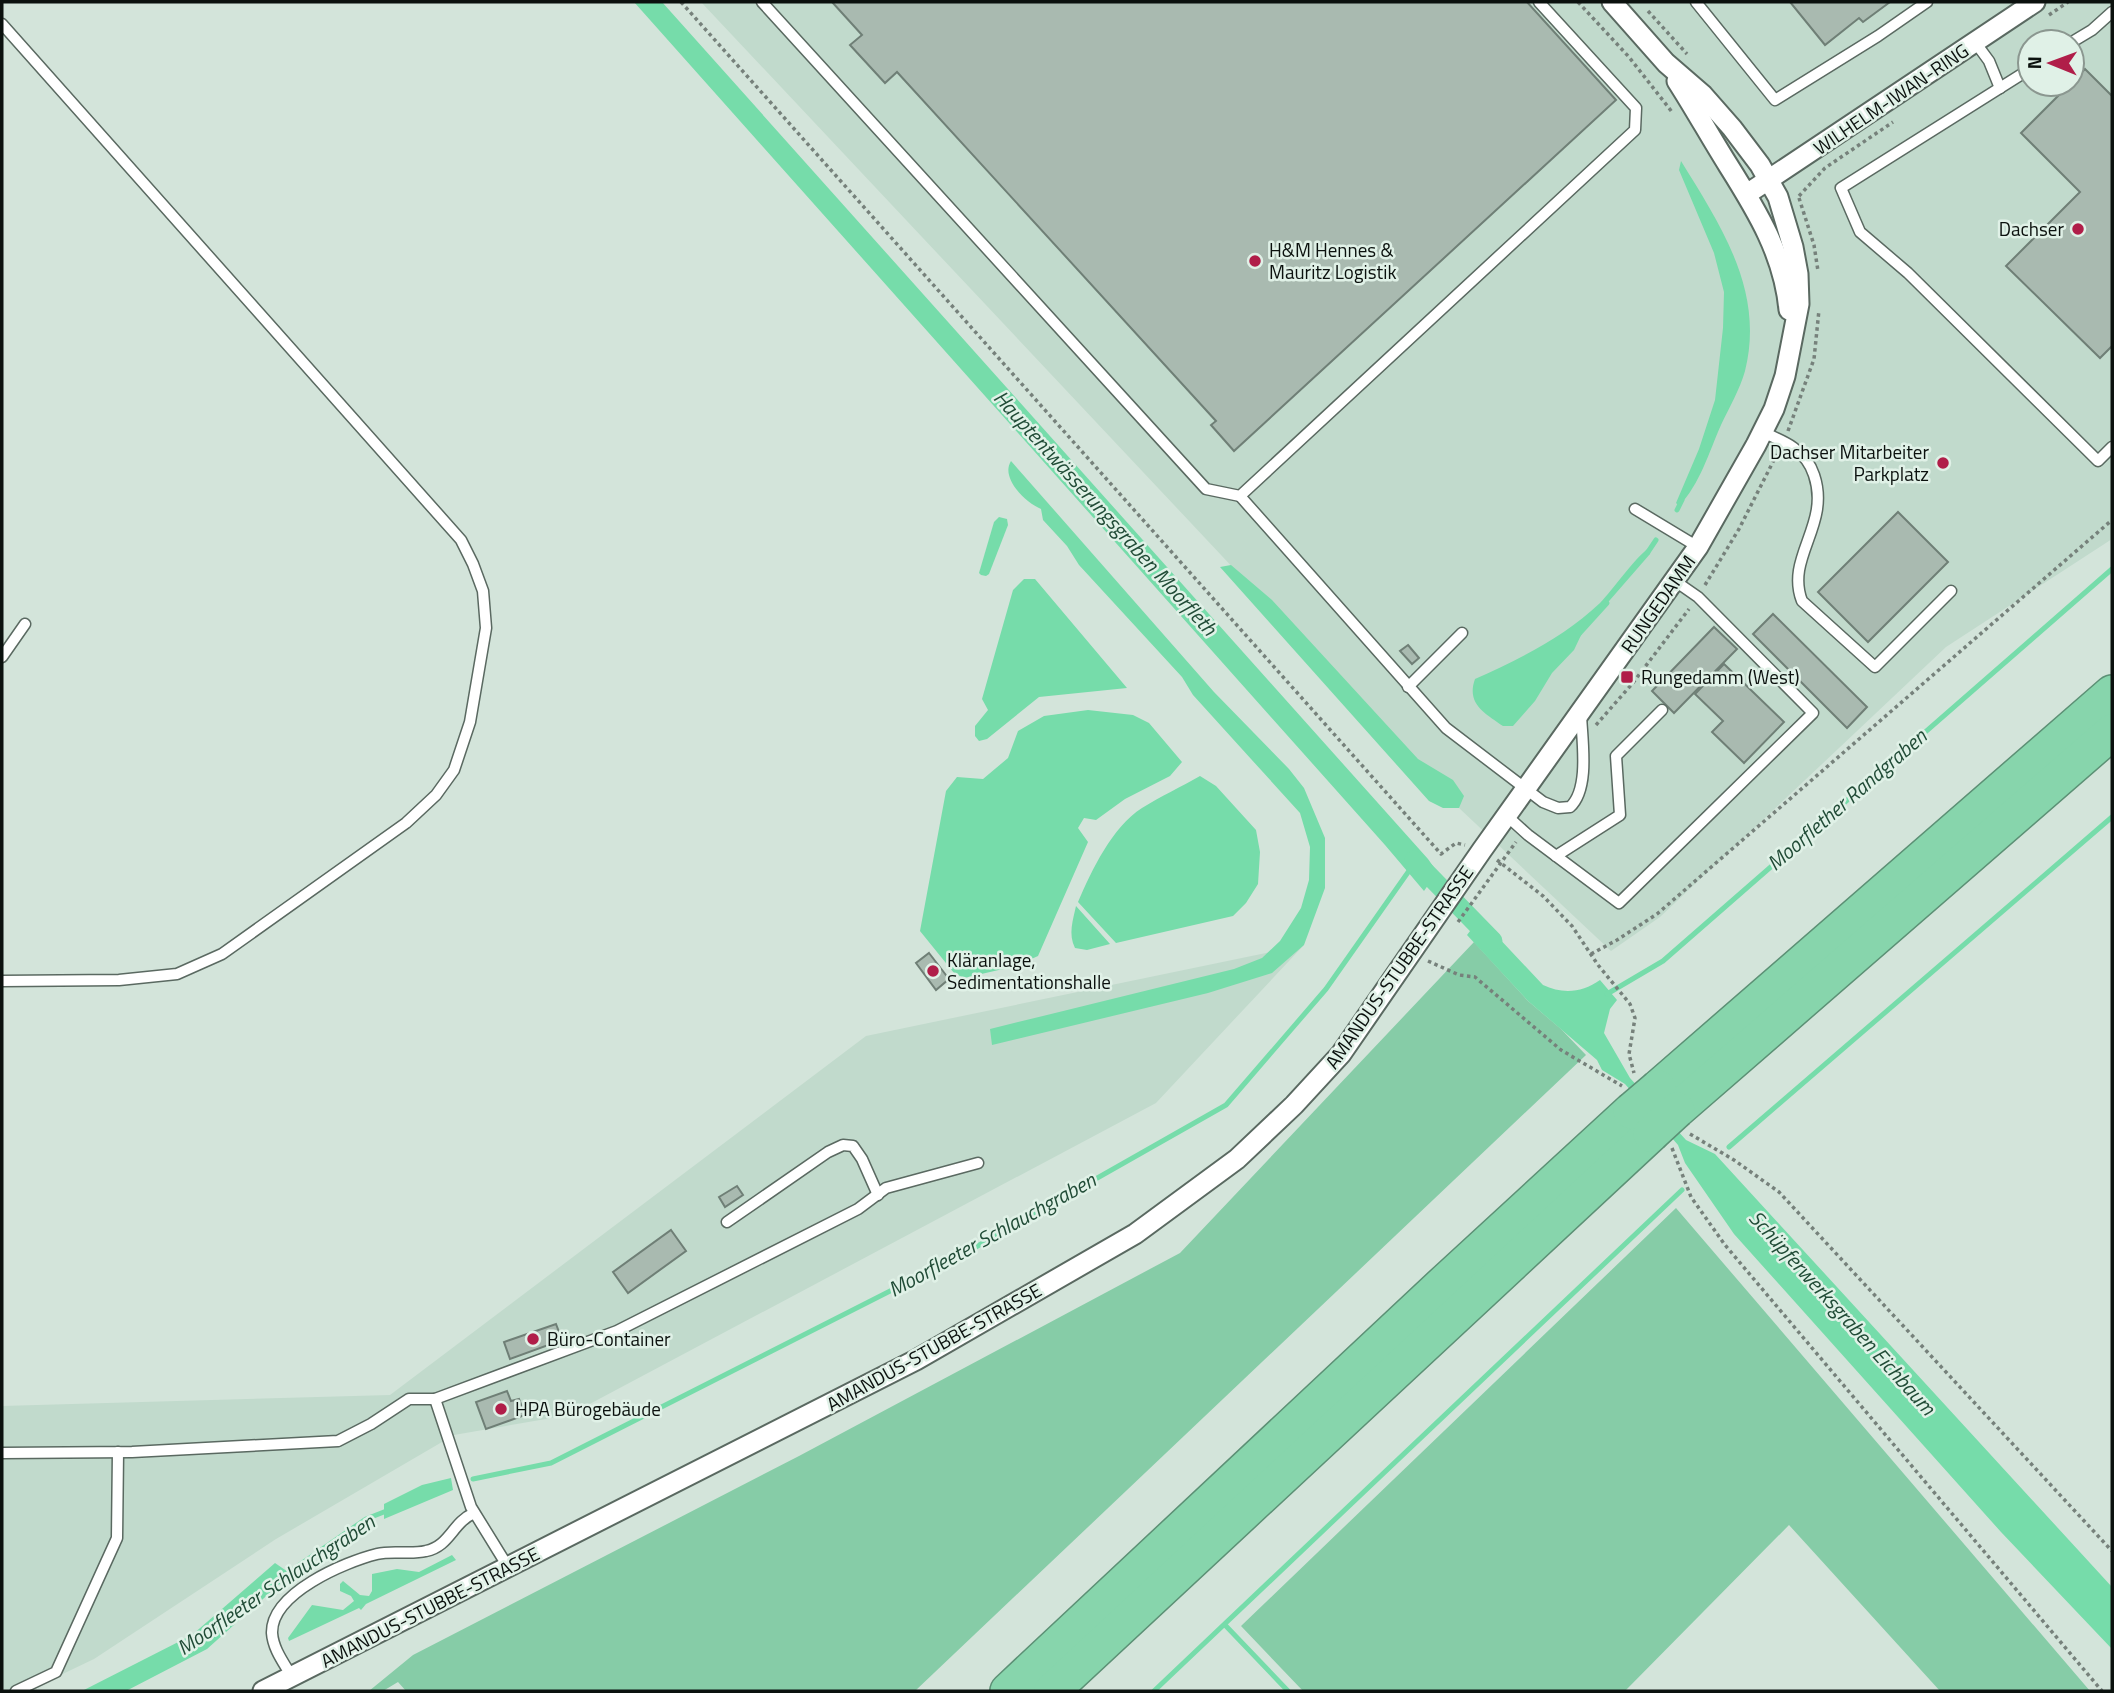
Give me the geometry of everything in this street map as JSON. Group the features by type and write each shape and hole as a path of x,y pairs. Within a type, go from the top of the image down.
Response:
{"highway":[{"path":"1052,1691 1644,1119 2112,693"},
{"path":"1664,1101 2112,732"},
{"path":"1008,1691 1456,1271 1644,1119"}],"street":[{"name":"RUNGEDAMM","path":"1482,850 1698,547 1762,432 1780,393 1799,304 1798,274 1777,175 1703,95 1666,62 1612,2"},
{"name":"WILHELM-IWAN-RING","path":"1747,194 2035,2"},
{"name":"RUNGEDAMM","path":"1666,62 1771,237 1783,277 1792,337"},
{"name":"AMANDUS-STUBBE-STRASSE","path":"265,1691 916,1360 1135,1234 1237,1160 1294,1105 1341,1054 1482,850"}],"lane":[{"path":"762,2 1206,489 1240,496 1446,728 1548,805 1570,807 1578,797 1581,785 1581,714"},
{"path":"1240,496 1635,130 1636,108 1539,2"},
{"path":"1696,2 1775,100 1927,2"},
{"path":"2086,34 2112,12"},
{"path":"2,24 461,540 483,591 486,628 470,722 454,770 436,795 406,823 222,954 177,974 119,980 2,981"},
{"path":"1975,42 1989,61 2000,88"},
{"path":"2016,78 1841,188 1860,232 1908,273 2098,461 2112,447"},
{"path":"1762,432 1799,452 1812,469 1819,491 1817,516 1798,572 1797,588 1802,601 1875,667 1951,591"},
{"path":"1635,509 1698,547"},
{"path":"1507,816 1619,903 1813,713 1698,597 1675,581"},
{"path":"2,657 25,624"},
{"path":"1408,687 1462,633"},
{"path":"1556,856 1620,815 1616,757 1662,710"},
{"path":"727,1222 828,1152 843,1145 853,1146 862,1159 878,1195"},
{"path":"2,1453 118,1452 338,1441 371,1424 409,1398 435,1399 617,1331 858,1209 886,1188 978,1163"},
{"path":"435,1399 474,1513 508,1567"},
{"path":"16,1691 56,1672 117,1538 118,1452"},
{"path":"292,1677 273,1644 272,1630 276,1616 286,1602 308,1585 350,1563 380,1553 426,1551 438,1547 462,1518 474,1513"}],"path":[{"path":"681,2 1441,854 1456,843 1482,850 1501,862 1559,911 1630,1004 1635,1018 1629,1054 1664,1101 1787,1200 2112,1551"},
{"path":"1578,2 1629,57 1679,122"},
{"path":"1648,11 1689,56"},
{"path":"1777,175 1799,196 1808,219 1818,262 1819,281"},
{"path":"1582,741 1632,684 1698,597 1739,529 1793,420 1814,359 1819,303"},
{"path":"1591,954 1657,914 2112,520"},
{"path":"1458,922 1524,831"},
{"path":"1417,945 1429,962 1459,975 1475,977 1644,1119 1691,1197 1725,1245 2102,1691"}],"shaded area":[{"path":"701,2 2112,2 2112,539 1946,647 1660,917 1611,951 1459,808"},
{"path":"1474,942 1528,1001 1586,1055 915,1691 406,1691 398,1682 383,1691 369,1691 413,1655 799,1456 1180,1253"},
{"path":"1304,945 1156,1103 569,1415 454,1435 276,1539 94,1659 27,1691 2,1691 2,1406 390,1395 866,1036"},
{"path":"1676,1208 2090,1691 1940,1691 1789,1525 1625,1691 1303,1691 1241,1626"}],"water":[{"path":"634,2 662,2 1428,859 1437,872 1424,891 1385,845"},
{"path":"1681,161 1711,210 1736,260 1749,314 1750,342 1745,371 1737,392 1698,478 1679,506 1676,503 1699,449 1715,400 1724,292 1714,253 1679,170"},
{"path":"1011,461 1214,692 1304,788 1325,838 1325,888 1304,945 1272,973 1208,993 992,1045 990,1029 1234,969 1262,958 1280,941 1301,908 1309,880 1310,847 1300,813 1193,695 1182,677 1079,565 1067,546 1043,520 1041,509 1016,489 1009,475"},
{"path":"999,517 1007,519 1008,525 989,574 981,575 979,573 994,522"},
{"path":"1651,547 1650,554 1583,631 1574,650 1552,673 1535,701 1513,726 1503,726 1479,707 1473,695 1475,679 1525,655 1572,626 1600,603"},
{"path":"1231,565 1272,600 1418,759 1453,780 1464,796 1459,808 1443,808 1429,801 1220,567"},
{"path":"1024,579 1035,579 1127,688 1039,697 987,739 979,741 975,736 975,726 988,710 982,699 1013,590"},
{"path":"1088,710 1133,715 1149,723 1182,762 1170,776 1125,799 1096,820 1084,818 1078,828 1088,842 1038,956 1016,966 964,978 954,973 920,931 946,791 957,777 983,779 1008,758 1018,731 1044,716"},
{"path":"1200,776 1216,786 1256,830 1260,852 1258,884 1246,903 1233,916 1116,943 1078,902 1090,876 1112,838 1131,816"},
{"path":"1076,906 1110,944 1087,950 1075,948 1071,932"},
{"name":"Schüpferwerksgraben Eichbaum","path":"1480,918 1543,985 1572,991 1586,988 1600,980 1617,1000 1610,1009 1604,1033 1630,1078 1686,1140 1715,1154 2112,1587 2112,1649 2001,1532 1734,1234 1685,1163 1678,1145 1625,1084 1602,1070 1597,1060 1528,1001 1467,935"},
{"path":"451,1478 453,1490 384,1519 384,1504 422,1485"},
{"path":"452,1555 456,1560 366,1604 361,1610 359,1608 289,1641 288,1638 312,1605 343,1610 354,1601 351,1596 340,1591 343,1581 360,1595 369,1596 372,1591 372,1574 397,1569 419,1572"},
{"path":"275,1563 291,1574 207,1649 126,1691 82,1691 192,1635"}],"building":[{"name":"H&M Hennes & Mauritz Logistik","path":"832,2 1527,2 1616,100 1234,451 1211,425 1216,421 897,72 885,83 850,45 862,35"},
{"path":"1790,2 1890,2 1863,22 1859,18 1825,45"},
{"name":"Dachser","path":"2086,70 2112,96 2112,346 2100,358 2006,266 2080,192 2021,133 2056,98 2086,98"},
{"path":"1898,512 1948,562 1868,642 1818,592"},
{"path":"1773,614 1867,707 1847,728 1753,634"},
{"path":"1714,627 1737,649 1674,713 1652,691"},
{"path":"1408,645 1419,658 1412,664 1400,651"},
{"path":"1724,664 1784,722 1744,763 1712,732 1723,721 1695,694"},
{"name":"Kläranlage, Sedimentationshalle","path":"929,953 949,979 936,990 916,963"},
{"path":"737,1186 743,1195 725,1207 719,1197"},
{"path":"671,1230 686,1251 628,1293 613,1272"},
{"name":"Büro-Container","path":"556,1324 559,1332 551,1335 554,1343 510,1359 504,1342"},
{"name":"HPA Bürogebäude","path":"507,1391 511,1401 519,1399 525,1415 486,1429 476,1402"}],"waterway":[{"path":"1677,510 1682,500"},
{"path":"1648,552 1656,540"},
{"name":"Moorflether Randgraben","path":"1607,994 1663,961 2112,569"},
{"path":"1578,635 1607,603"},
{"path":"1729,1147 2112,817"},
{"name":"Hauptentwässerungsgraben Moorfleth","path":"1414,860 1493,941"},
{"name":"Moorfleeter Schlauchgraben","path":"473,1479 551,1463 967,1252 1226,1105 1326,989 1411,868"},
{"path":"1154,1691 1682,1190"},
{"name":"Moorfleeter Schlauchgraben","path":"285,1575 366,1519 389,1510"},
{"path":"1225,1625 1288,1691"}],"place":[{"name":"Dachser","path":"2078,229"},
{"name":"H&M Hennes & Mauritz Logistik","path":"1255,261"},
{"name":"Dachser Mitarbeiter Parkplatz","path":"1943,463"},
{"name":"Rungedamm (West)","path":"1627,677"},
{"name":"Kläranlage, Sedimentationshalle","path":"933,971"},
{"name":"Büro-Container","path":"533,1339"},
{"name":"HPA Bürogebäude","path":"501,1409"}]}
